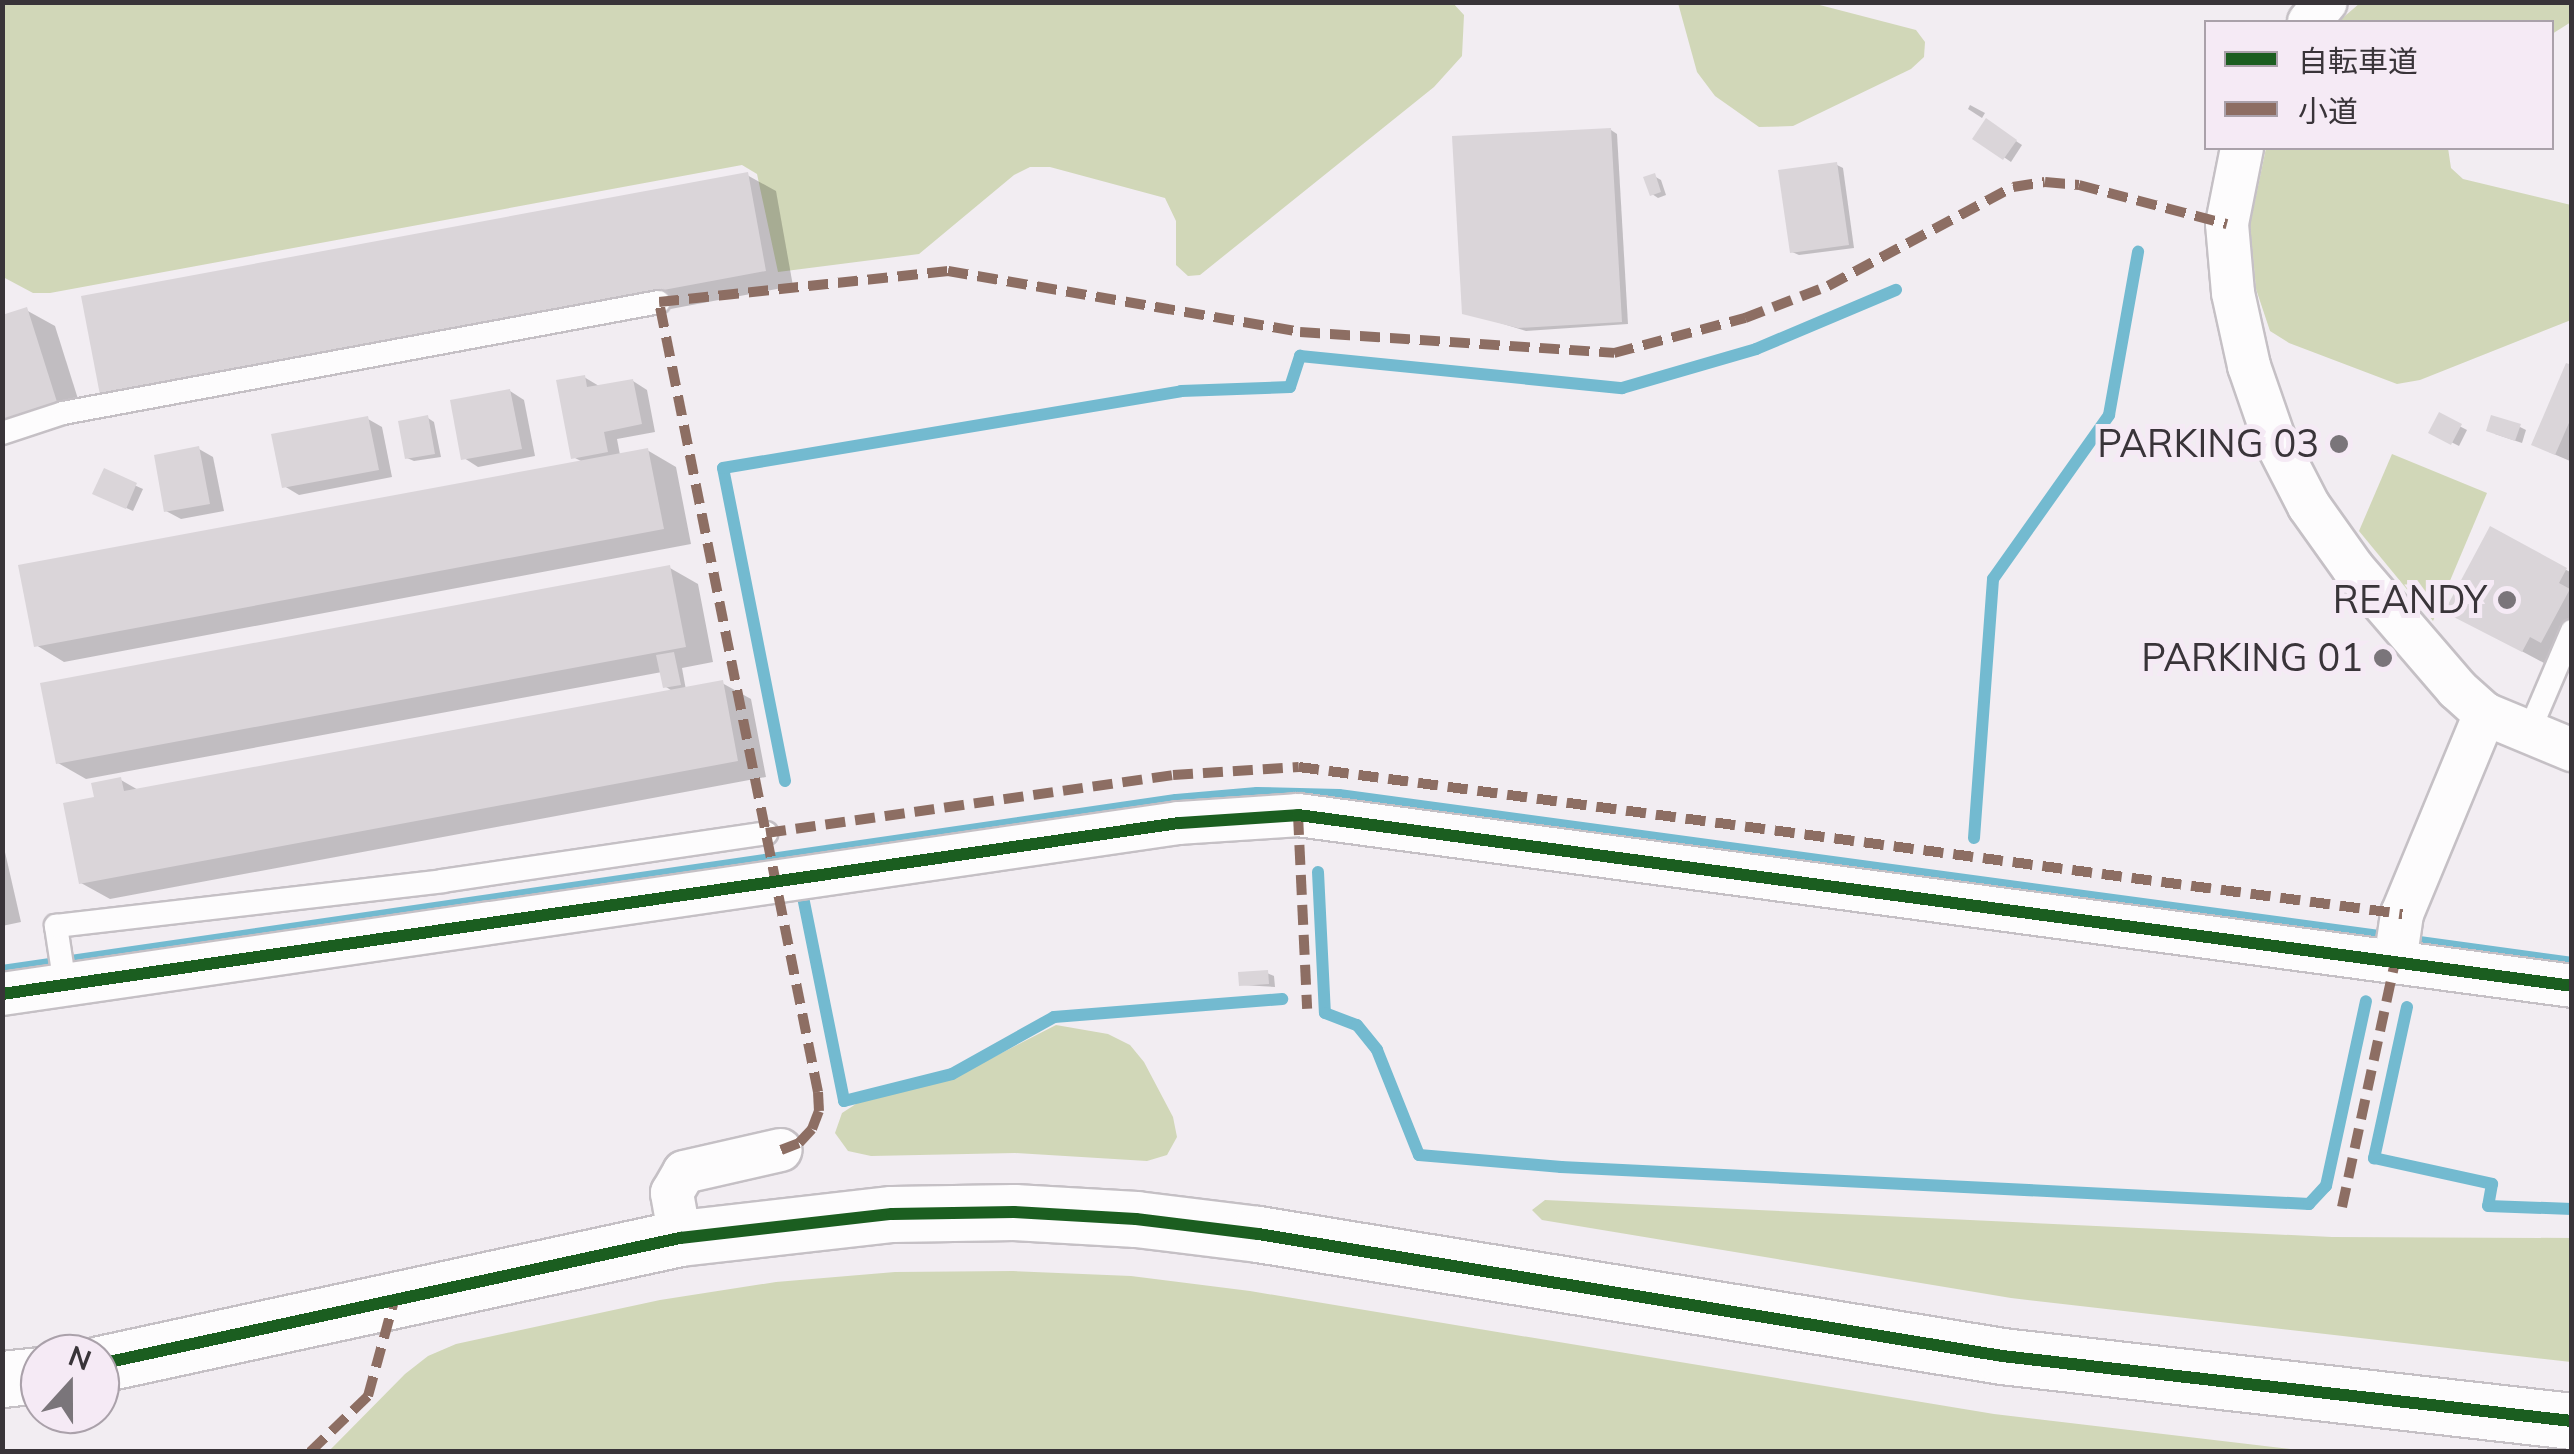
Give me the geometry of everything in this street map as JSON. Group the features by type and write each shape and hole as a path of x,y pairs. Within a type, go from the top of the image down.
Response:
{"street":[{"path":"2242,150 2227,224 2233,293 2249,366 2274,438 2309,506 2354,568 2457,689 2486,714 2572,750"},
{"path":"2395,962 2402,914 2486,714"},
{"path":"2,994 64,978 1258,815 1337,818 2572,986"},
{"path":"680,1238 672,1193 684,1172 781,1150"},
{"path":"120,1360 680,1238 769,1224 892,1214 1014,1212 1136,1219 1352,1248 2022,1358 2572,1421"}],"lane":[{"path":"2,432 63,413 660,302"},
{"path":"2528,734 2572,631"},
{"path":"64,978 56,926 442,881 766,833"}],"green space":[{"path":"1452,2 1464,15 1462,56 1434,87 1200,275 1188,276 1176,265 1176,221 1165,198 1050,167 1030,167 1014,175 919,254 778,272 757,174 742,165 50,293 33,293 3,277 2,4 6,3"},
{"path":"1678,3 1812,3 1916,30 1925,42 1924,57 1911,69 1793,126 1759,127 1715,96 1697,72"},
{"path":"2360,3 2571,3 2571,22 2554,33 2554,20 2340,20"},
{"path":"2266,150 2448,150 2451,168 2463,179 2571,205 2571,320 2420,380 2397,384 2289,343 2270,331 2256,289 2250,225"},
{"path":"2392,454 2487,493 2433,621 2359,531"},
{"path":"1056,1025 1108,1034 1130,1045 1144,1062 1173,1117 1177,1137 1167,1155 1147,1161 1015,1153 871,1156 848,1151 835,1133 842,1113 859,1102 953,1078"},
{"path":"1545,1200 2332,1237 2571,1238 2571,1362 2011,1298 1542,1220 1532,1210"},
{"path":"895,1272 1131,1276 1250,1291 1994,1414 2308,1451 329,1451 405,1374 428,1356 456,1344 660,1300 776,1282"}],"building":[{"path":"1986,118 2017,140 2003,160 1972,139"},
{"path":"1611,128 1622,322 1518,328 1462,314 1452,136"},
{"path":"1837,162 1849,245 1790,253 1778,170"},
{"path":"748,172 766,271 100,395 81,296"},
{"path":"1655,173 1661,192 1650,196 1643,177"},
{"path":"27,307 57,402 2,420 2,315"},
{"path":"2566,363 2572,365 2572,416 2555,455 2531,445"},
{"path":"585,375 587,387 633,379 642,424 604,432 608,452 571,459 556,380"},
{"path":"510,389 522,449 461,460 450,400"},
{"path":"2439,412 2462,424 2451,445 2428,433"},
{"path":"428,415 435,454 405,459 398,421"},
{"path":"2491,415 2521,424 2515,441 2486,431"},
{"path":"368,416 379,470 282,488 271,434"},
{"path":"199,446 210,504 164,512 154,455"},
{"path":"648,448 664,529 34,647 18,565"},
{"path":"104,468 137,483 126,509 92,494"},
{"name":"REANDY","path":"2490,526 2567,568 2559,583 2570,589 2541,643 2530,637 2522,652 2444,612"},
{"path":"670,565 686,647 56,764 40,683"},
{"path":"674,652 681,685 663,688 656,655"},
{"path":"723,680 738,761 79,884 63,803 94,797 91,783 121,777 124,791"},
{"path":"1268,970 1269,984 1239,986 1238,972"}],"waterway":[{"path":"1974,838 1993,579 2109,415 2138,252"},
{"path":"785,781 723,468 1181,391 1290,387 1300,356 1622,388 1756,349 1896,290"},
{"path":"2,971 1176,800 1257,793 1339,795 2386,937"},
{"path":"1318,872 1325,1013 1357,1025 1377,1050 1419,1155 1561,1167 2309,1204 2326,1186 2366,1001"},
{"path":"803,897 844,1101 952,1074 1054,1017 1282,999"},
{"path":"2412,941 2572,963"},
{"path":"2407,1007 2374,1158 2492,1184 2488,1206 2572,1209"}],"marked path":[{"path":"781,1150 799,1143 812,1129 819,1111 818,1092 659,302 948,271 1300,332 1614,353 1745,318 1828,286 2013,187 2045,182 2079,185 2227,224"},
{"path":"766,833 1173,775 1299,767 2402,914"},
{"path":"1298,815 1307,1009"},
{"path":"2342,1207 2395,962"},
{"path":"310,1452 368,1396 395,1297"}],"cycle path":[{"path":"2,994 1179,823 1298,815 2572,986"},
{"path":"120,1360 680,1238 892,1214 1014,1212 1136,1219 1258,1234 2002,1356 2572,1421"}],"place":[{"name":"PARKING 03","path":"2339,444"},
{"name":"REANDY","path":"2507,600"},
{"name":"PARKING 01","path":"2383,658"}]}
